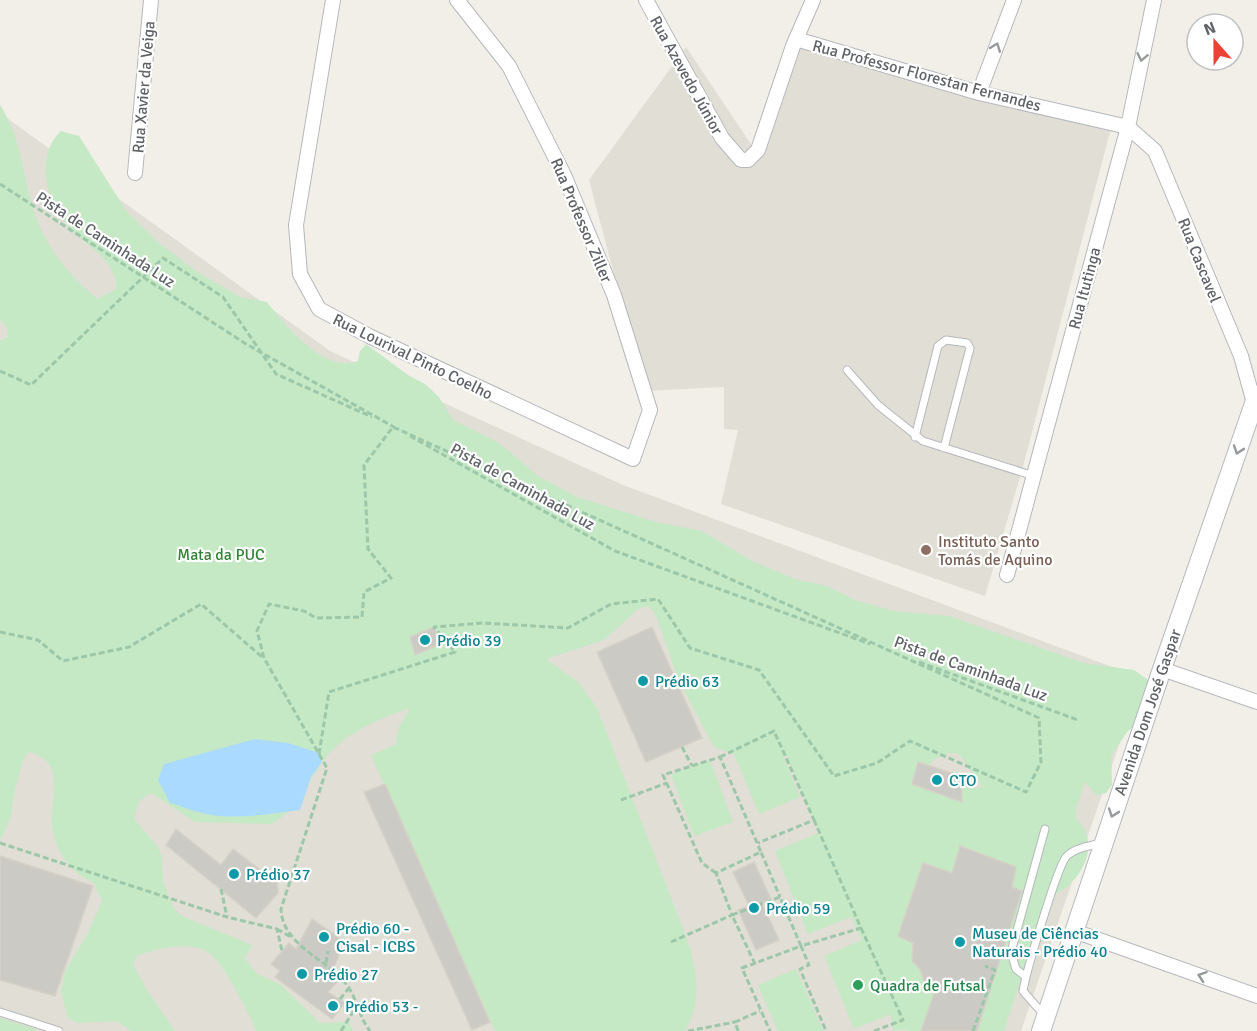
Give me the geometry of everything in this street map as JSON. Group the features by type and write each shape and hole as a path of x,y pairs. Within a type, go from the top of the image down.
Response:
{"street":[{"name":"Rua Xavier da Veiga","path":"135,173 151,0"},
{"name":"Rua Lourival Pinto Coelho","path":"333,0 296,225 300,274 319,309 369,336 633,459"},
{"name":"Rua Professor Ziller","path":"457,0 508,66 564,174 614,295 650,410 633,459"},
{"name":"Rua Azevedo Júnior","path":"646,0 722,138 741,160 748,160 758,150 796,39"},
{"path":"796,39 813,0"},
{"path":"979,93 1014,0"},
{"name":"Rua Itutinga","path":"1007,575 1128,127 1154,0"},
{"name":"Rua Professor Florestan Fernandes","path":"796,39 979,93 1128,127"},
{"name":"Rua Cascavel","path":"1128,127 1155,151 1241,356 1256,401"},
{"name":"Avenida Dom José Gaspar","path":"1044,1024 1103,842 1256,401"},
{"path":"1162,669 1257,702"},
{"path":"1074,931 1257,996"}],"lane":[{"path":"915,436 938,346 946,340 967,343 970,348 944,448"},
{"path":"847,370 878,405 915,436 944,448 1034,476"},
{"path":"1026,977 1016,969 1011,952 1045,829"},
{"path":"1044,1024 1023,991 1026,977 1066,857 1077,850 1103,842"},
{"path":"0,1012 59,1031"}],"path":[{"name":"Pista de Caminhada Luz","path":"0,184 246,344 615,551 1078,720"},
{"path":"0,371 31,385 163,258 222,297 276,374 1039,718 1041,762 1026,792 910,741 877,763 834,776 759,670 690,648 658,599 611,604 568,628 483,623 434,627 455,652 329,692 319,753"},
{"path":"292,938 281,918 281,909 327,768 264,658 257,631 269,604 304,611 316,618 363,617 364,592 391,578 368,549 364,465 393,427"},
{"path":"0,632 38,640 63,661 129,647 201,604 264,658"},
{"path":"755,964 732,915 716,873 702,863 663,775 720,757 774,731 903,1020 874,1031"},
{"path":"682,747 692,766"},
{"path":"720,757 809,965 800,969 826,1031"},
{"path":"621,800 667,783"},
{"path":"757,843 813,820"},
{"path":"0,843 227,917 277,929 326,963 349,987 356,1006 370,1031"},
{"path":"716,873 761,852"},
{"path":"221,888 227,917"},
{"path":"671,942 780,897"},
{"path":"770,1031 742,968 801,946 861,928"},
{"path":"277,929 282,951"},
{"path":"326,963 328,951"},
{"path":"973,1031 994,970 985,966"},
{"path":"339,999 349,987"},
{"path":"341,1031 356,1006"},
{"path":"688,1031 735,1022 761,1011"},
{"path":"735,1022 738,1031"}],"shaded area":[{"path":"794,46 1111,128 1023,467 985,596 721,504 738,430 724,429 724,387 645,391 589,180 686,47 759,156"},
{"path":"0,113 330,351 623,485 1142,678 1021,1031 0,1031"}],"green space":[{"name":"Mata da PUC","path":"0,105 12,128 20,152 31,202 42,231 66,268 98,299 116,289 115,277 103,258 61,217 47,185 48,150 61,131 79,136 127,212 158,242 196,271 240,297 267,302 295,335 332,361 345,363 358,361 360,351 366,344 408,375 425,384 439,397 453,420 499,443 538,476 577,497 656,522 702,531 752,561 795,579 827,586 855,600 894,611 949,616 1084,663 1134,670 1151,682 1142,719 1127,732 1111,756 1112,785 1106,793 1096,795 1085,782 1076,809 1076,819 1088,839 1085,862 1080,872 1063,890 1053,895 1050,889 1004,1031 908,1031 907,1029 893,1031 891,1014 854,1029 824,956 862,940 851,917 808,934 775,851 818,833 822,841 786,756 782,753 800,797 759,814 734,754 714,747 679,681 655,613 647,606 638,609 604,640 546,659 579,683 597,708 686,936 695,972 696,996 691,1020 685,1031 495,1031 371,755 395,745 399,727 410,708 361,729 339,744 329,753 300,797 281,818 272,824 195,822 151,793 139,801 134,819 157,846 162,856 163,881 174,909 182,916 252,945 245,958 256,973 281,985 320,1023 349,1022 353,1031 256,1031 242,1000 213,956 198,948 181,946 137,956 133,964 147,990 175,1031 131,1031 117,1021 77,1023 68,1018 61,992 65,971 88,933 102,901 94,883 72,868 57,845 52,826 54,782 48,763 40,756 28,752 23,761 14,793 11,817 0,840 0,341 8,337 7,328 0,320","holes":["949,753 959,754 983,788 935,780 928,767 934,759"]},
{"path":"710,760 733,822 694,836 671,775"},
{"path":"796,969 823,1031 778,1031 758,985"},
{"path":"0,1018 36,1029 36,1031 0,1031"}],"water":[{"path":"255,739 288,743 319,753 322,762 311,777 300,810 253,816 218,816 170,803 158,780 164,764"}],"building":[{"name":"Prédio 39","path":"434,627 440,644 415,655 410,637"},
{"name":"Prédio 63","path":"652,627 702,738 646,762 597,652"},
{"name":"CTO","path":"918,762 961,776 962,802 912,784"},
{"path":"385,784 490,1022 472,1030 364,792"},
{"name":"Prédio 37","path":"176,829 221,865 233,849 277,883 278,893 256,918 166,845"},
{"name":"Museu de Ciências Naturais - Prédio 40","path":"960,846 1016,867 1012,887 1022,891 977,1031 921,1031 936,988 924,981 920,969 912,961 913,943 898,936 923,863 952,873"},
{"path":"0,856 93,886 55,996 0,980"},
{"name":"Prédio 59","path":"754,862 771,899 762,903 779,940 756,950 738,910 749,906 733,872"},
{"path":"312,919 345,942 330,976 337,982 328,992 345,1003 332,1019 275,977 280,971 271,964 289,943 296,949"}],"place":[{"name":"Instituto Santo Tomás de Aquino","path":"926,550"},
{"name":"Prédio 39","path":"425,640"},
{"name":"Prédio 63","path":"643,681"},
{"name":"CTO","path":"937,780"},
{"name":"Prédio 37","path":"234,874"},
{"name":"Prédio 59","path":"754,908"},
{"name":"Prédio 60 - Cisal - ICBS","path":"324,937"},
{"name":"Museu de Ciências Naturais - Prédio 40","path":"960,942"},
{"name":"Prédio 27","path":"302,974"},
{"name":"Quadra de Futsal","path":"858,985"},
{"name":"Prédio 53 -","path":"333,1006"}]}
